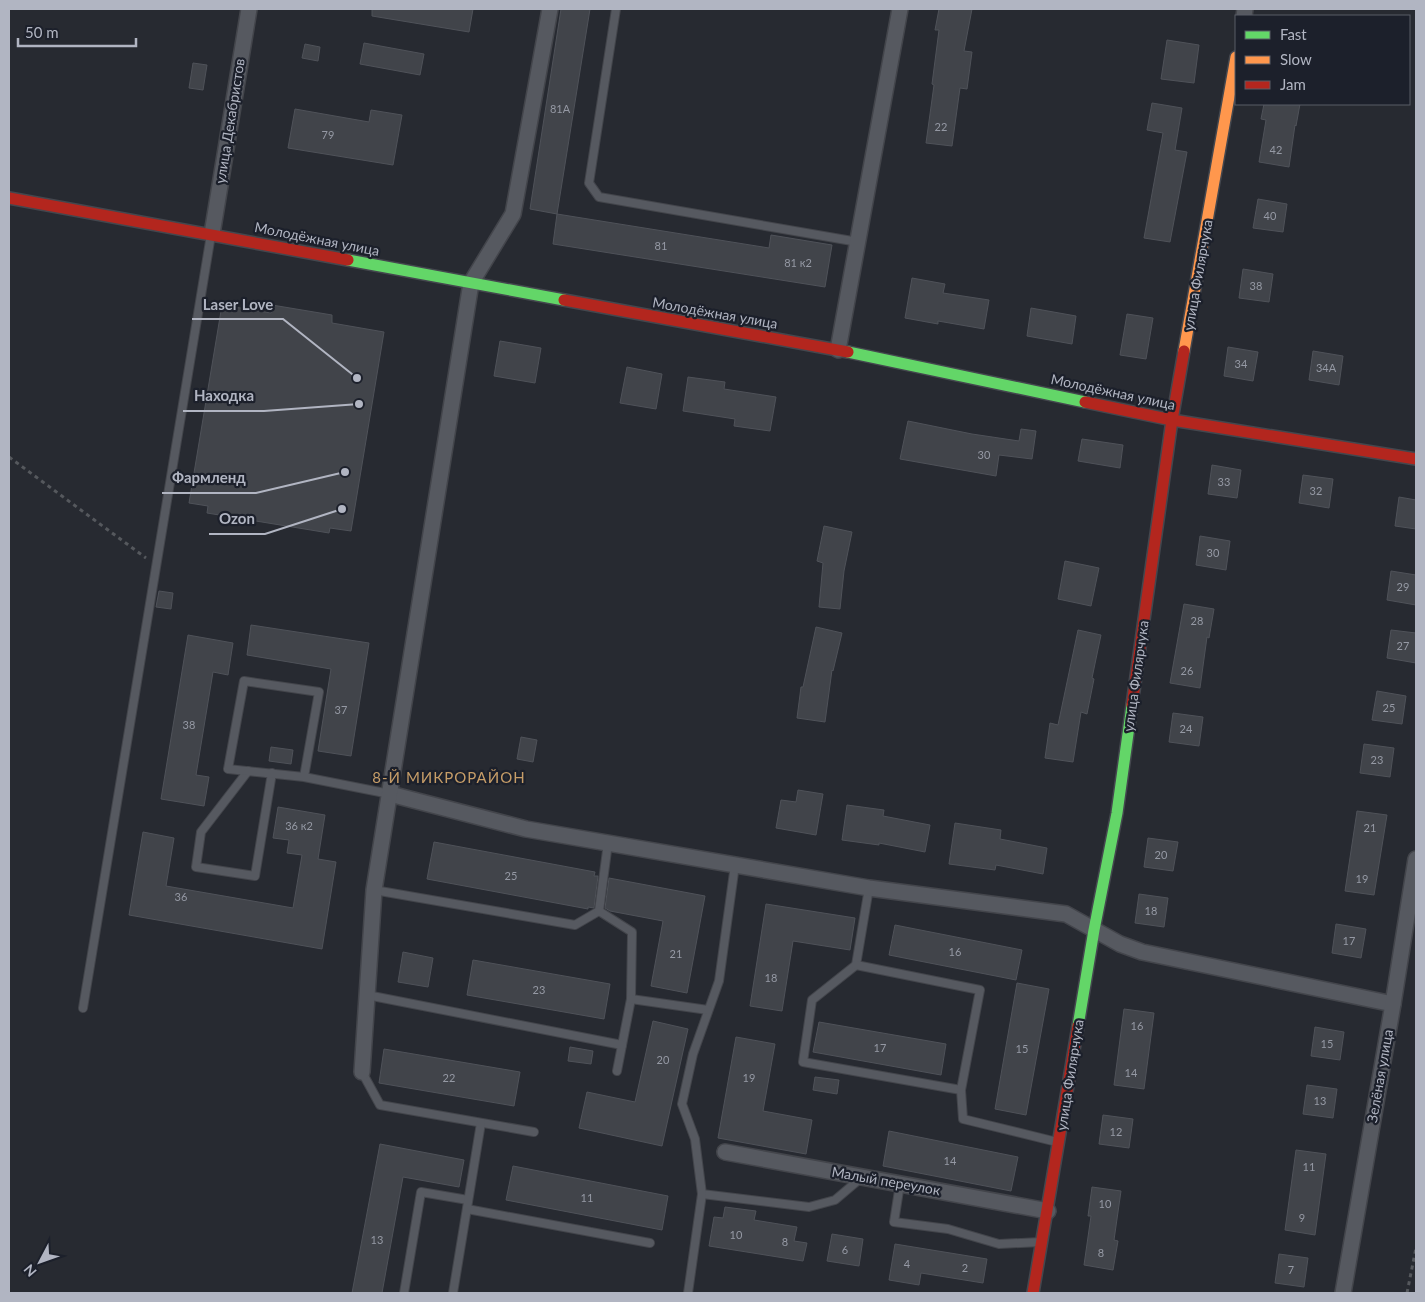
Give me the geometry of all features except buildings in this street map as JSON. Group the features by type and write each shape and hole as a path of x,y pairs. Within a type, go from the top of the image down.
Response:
{"street":[{"name":"улица Декабристов","path":"212,234 249,9"},
{"path":"362,1072 374,890 471,284 513,214 550,9"},
{"path":"838,350 900,9"},
{"name":"улица Филярчука","path":"1033,1293 1094,930 1117,813 1172,420 1235,63"},
{"name":"Молодёжная улица","path":"9,198 838,350 1172,420 1416,459"},
{"path":"390,794 526,830 869,888 1066,914 1120,944 1142,952 1393,1004"},
{"name":"Зелёная улица","path":"1343,1293 1416,859"},
{"name":"Малый переулок","path":"725,1152 1048,1211"}],"lane":[{"path":"616,9 589,183 599,197 858,242"},
{"path":"83,1008 212,234"},
{"path":"304,777 319,692 244,681 228,769 304,777 390,794"},
{"path":"248,771 201,832 196,868 255,876 272,773"},
{"path":"599,911 608,844"},
{"path":"688,1293 702,1194 695,1139 682,1104 693,1054 719,981 735,865"},
{"path":"869,888 856,966 812,1000 803,1062 962,1090"},
{"path":"374,890 575,925 599,911"},
{"path":"599,911 632,932 631,998 617,1071"},
{"path":"856,966 980,990 962,1090 963,1120 1059,1143"},
{"path":"367,995 622,1045"},
{"path":"631,998 708,1010"},
{"path":"362,1072 380,1105 534,1132"},
{"path":"453,1293 482,1123"},
{"path":"702,1194 809,1207 836,1200 863,1177"},
{"path":"900,1184 894,1222 948,1229 999,1244 1042,1242"},
{"path":"404,1293 421,1192 468,1200"},
{"path":"467,1209 650,1243"}],"path":[{"path":"9,457 156,566"},
{"path":"1407,1293 1416,1248"}],"traffic: fast":[{"path":"348,260 564,300"},
{"path":"848,352 1085,402"},
{"path":"1078,1026 1094,930 1117,813 1132,705"}],"traffic: slow":[{"path":"1184,351 1235,63"}],"traffic: jam":[{"path":"9,198 348,260"},
{"path":"564,300 848,352"},
{"path":"1132,705 1172,420 1184,351"},
{"path":"1085,402 1172,420 1416,459"},
{"path":"1033,1293 1078,1026"}],"place":[{"name":"Laser Love","path":"357,378"},
{"name":"Находка","path":"359,404"},
{"name":"Фармленд","path":"345,472"},
{"name":"Ozon","path":"342,509"}],"district":[{"name":"8-Й МИКРОРАЙОН","path":"449,778"}]}
